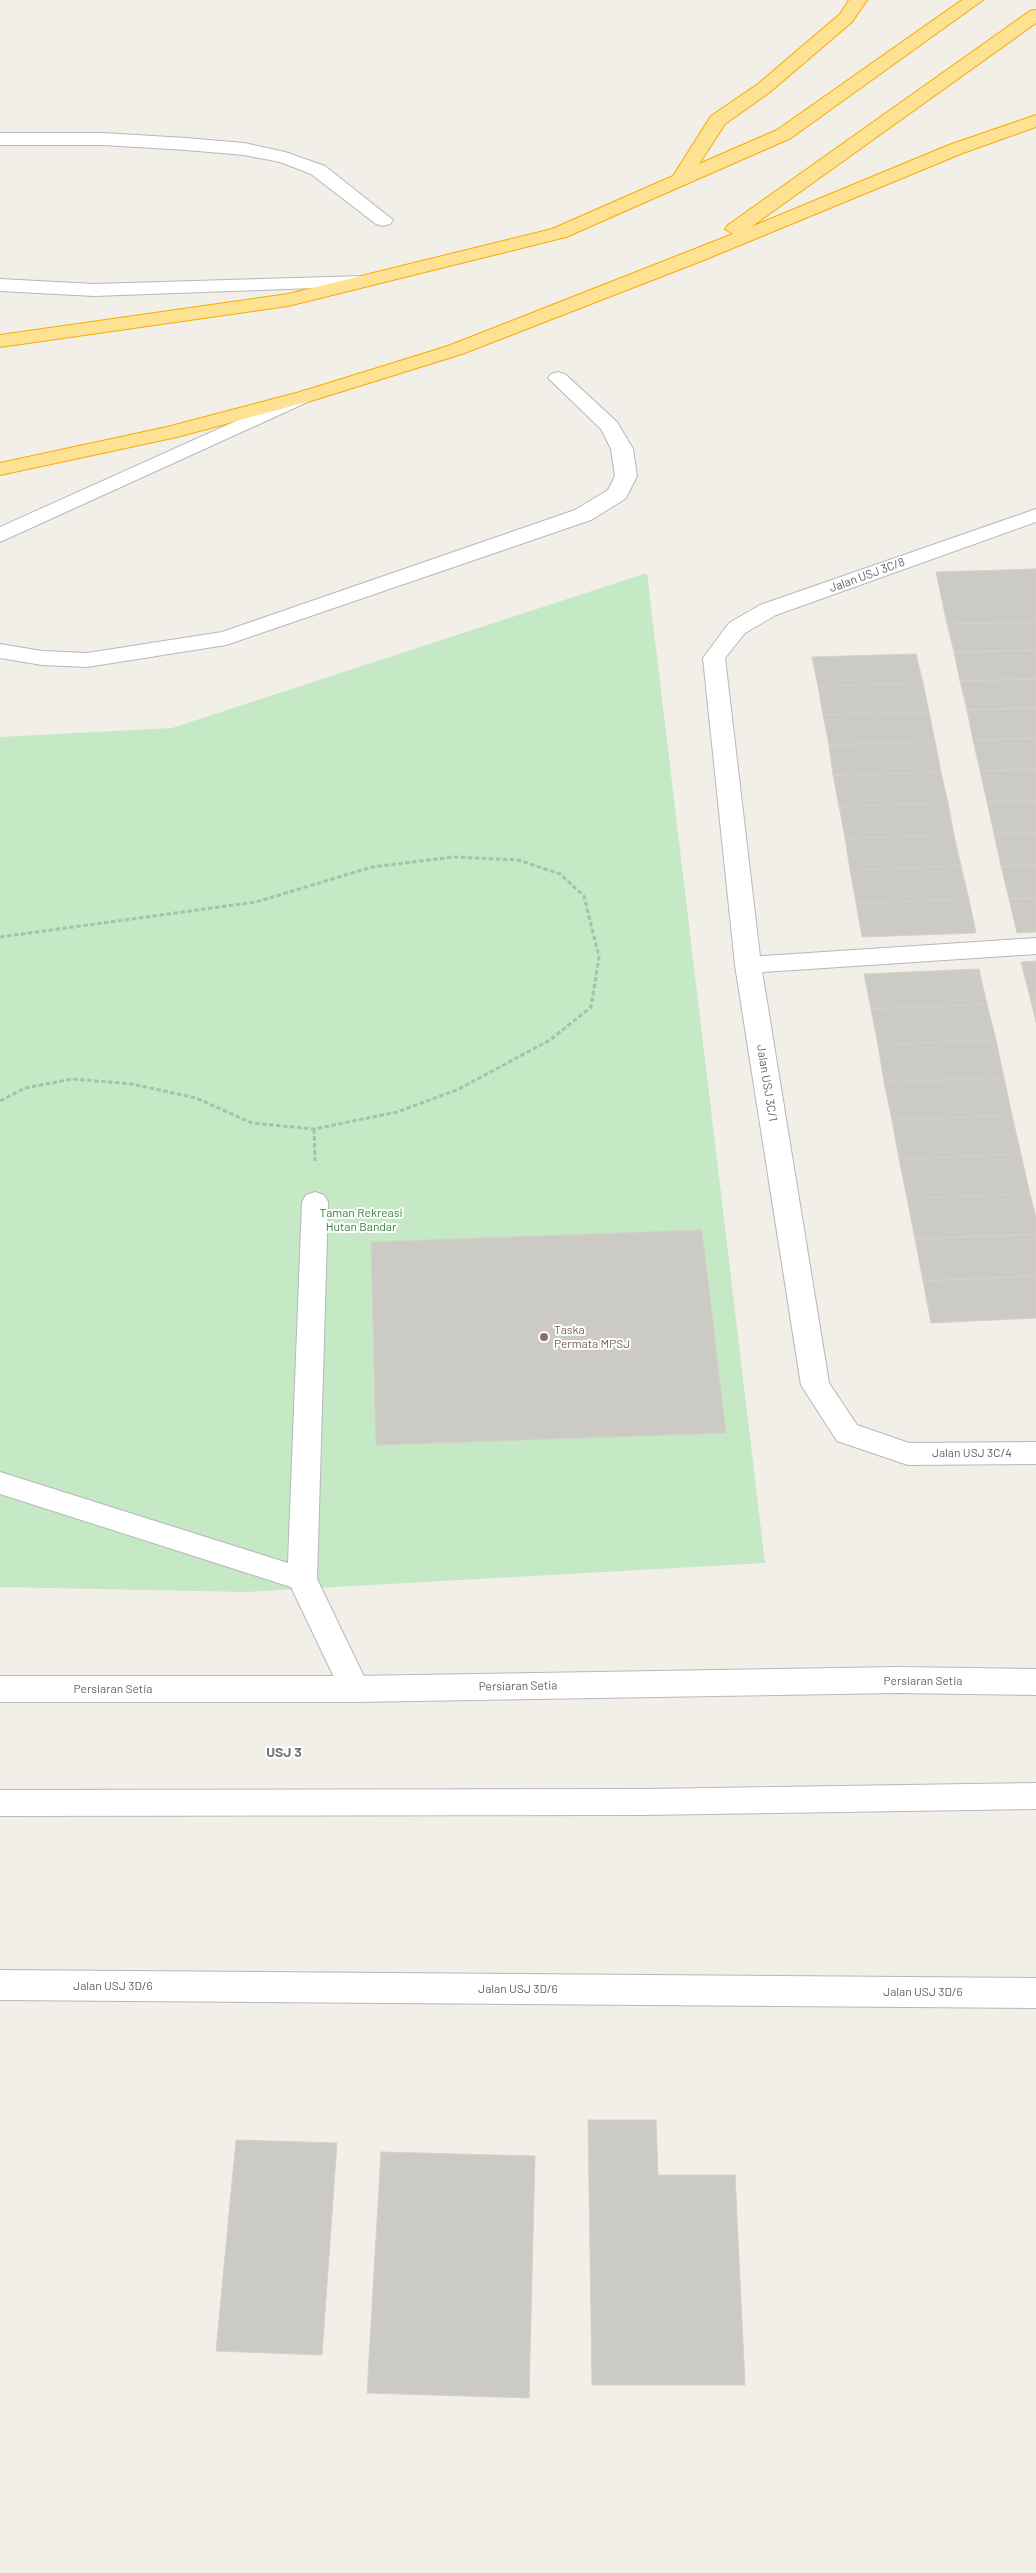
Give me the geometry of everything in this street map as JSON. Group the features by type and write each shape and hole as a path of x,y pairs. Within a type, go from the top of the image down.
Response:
{"highway":[{"path":"680,180 718,120 764,88 846,18 858,0"},
{"path":"0,341 26,339 288,300 559,233 784,134 974,0"},
{"path":"698,256 1036,15"},
{"path":"0,469 170,433 307,396 455,350 698,256 956,149 1036,121"}],"street":[{"path":"0,138 103,139 244,149 285,158 318,170 383,220"},
{"path":"0,285 94,290 362,282"},
{"path":"0,651 42,658 87,660 226,638 583,516 617,494 626,476 622,449 610,426 558,378"},
{"path":"0,535 307,396"},
{"name":"Jalan USJ 3C/8","path":"714,658 737,628 768,610 1036,515"},
{"path":"0,638 42,658"},
{"name":"Jalan USJ 3C/1","path":"714,658 748,965 815,1385 847,1433 908,1454"},
{"path":"748,965 1036,946"},
{"path":"315,1202 302,1579 355,1689"},
{"name":"Jalan USJ 3C/4","path":"908,1454 1036,1453"},
{"path":"0,1483 302,1579"},
{"name":"Persiaran Setia","path":"0,1689 355,1689 898,1680 1036,1682"},
{"path":"0,1804 644,1802 1036,1796"},
{"name":"Jalan USJ 3D/6","path":"0,1985 1036,1994"}],"path":[{"path":"0,937 256,902 372,867 454,856 518,860 560,874 584,896 599,957 592,1007 550,1040 459,1089 396,1112 314,1129 252,1123 196,1098 132,1084 73,1078 25,1088 0,1101"}],"green space":[{"name":"Taman Rekreasi Hutan Bandar","path":"647,573 765,1563 246,1592 0,1587 0,737 172,728"}],"building":[{"path":"1036,569 1036,622 947,624 936,572"},
{"path":"1036,622 1036,650 954,652 947,624"},
{"path":"1036,650 1036,679 960,681 954,652"},
{"path":"916,654 923,683 818,686 812,657"},
{"path":"1036,679 1036,708 967,710 960,681"},
{"path":"923,683 929,712 823,715 818,686"},
{"path":"1036,708 1036,738 973,740 967,710"},
{"path":"929,712 935,741 829,745 823,715"},
{"path":"1036,738 1036,769 980,771 973,740"},
{"path":"935,741 941,772 833,775 829,745"},
{"path":"1036,769 1036,801 987,802 980,771"},
{"path":"941,772 948,803 839,806 833,775"},
{"path":"1036,801 1036,833 994,834 987,802"},
{"path":"948,803 954,835 845,838 839,806"},
{"path":"1036,833 1036,865 1001,866 994,834"},
{"path":"954,835 961,866 850,870 845,838"},
{"path":"1036,865 1036,898 1009,899 1001,866"},
{"path":"961,866 969,899 856,903 850,870"},
{"path":"1036,898 1036,932 1017,933 1009,899"},
{"path":"969,899 976,933 862,937 856,903"},
{"path":"1036,961 1036,997 1030,997 1021,962"},
{"path":"979,969 987,1004 871,1009 864,974"},
{"path":"1030,997 1036,997 1036,1022"},
{"path":"987,1004 996,1040 878,1045 871,1009"},
{"path":"996,1040 1004,1078 884,1082 878,1045"},
{"path":"1004,1078 1012,1115 892,1120 884,1082"},
{"path":"1012,1115 1021,1154 899,1159 892,1120"},
{"path":"1021,1154 1030,1194 907,1198 899,1159"},
{"path":"1030,1194 1036,1217 1036,1234 915,1239 907,1198"},
{"name":"Taska Permata MPSJ","path":"702,1230 726,1433 376,1445 371,1242"},
{"path":"1036,1234 1036,1276 923,1281 915,1239"},
{"path":"1036,1276 1036,1318 931,1323 923,1281"},
{"path":"588,2120 656,2120 658,2175 735,2175 745,2385 592,2385"},
{"path":"236,2140 337,2143 322,2355 216,2351"},
{"path":"381,2152 535,2156 529,2398 367,2393"}],"place":[{"name":"Taska Permata MPSJ","path":"544,1337"}],"district":[{"name":"USJ 3","path":"284,1752"}]}
